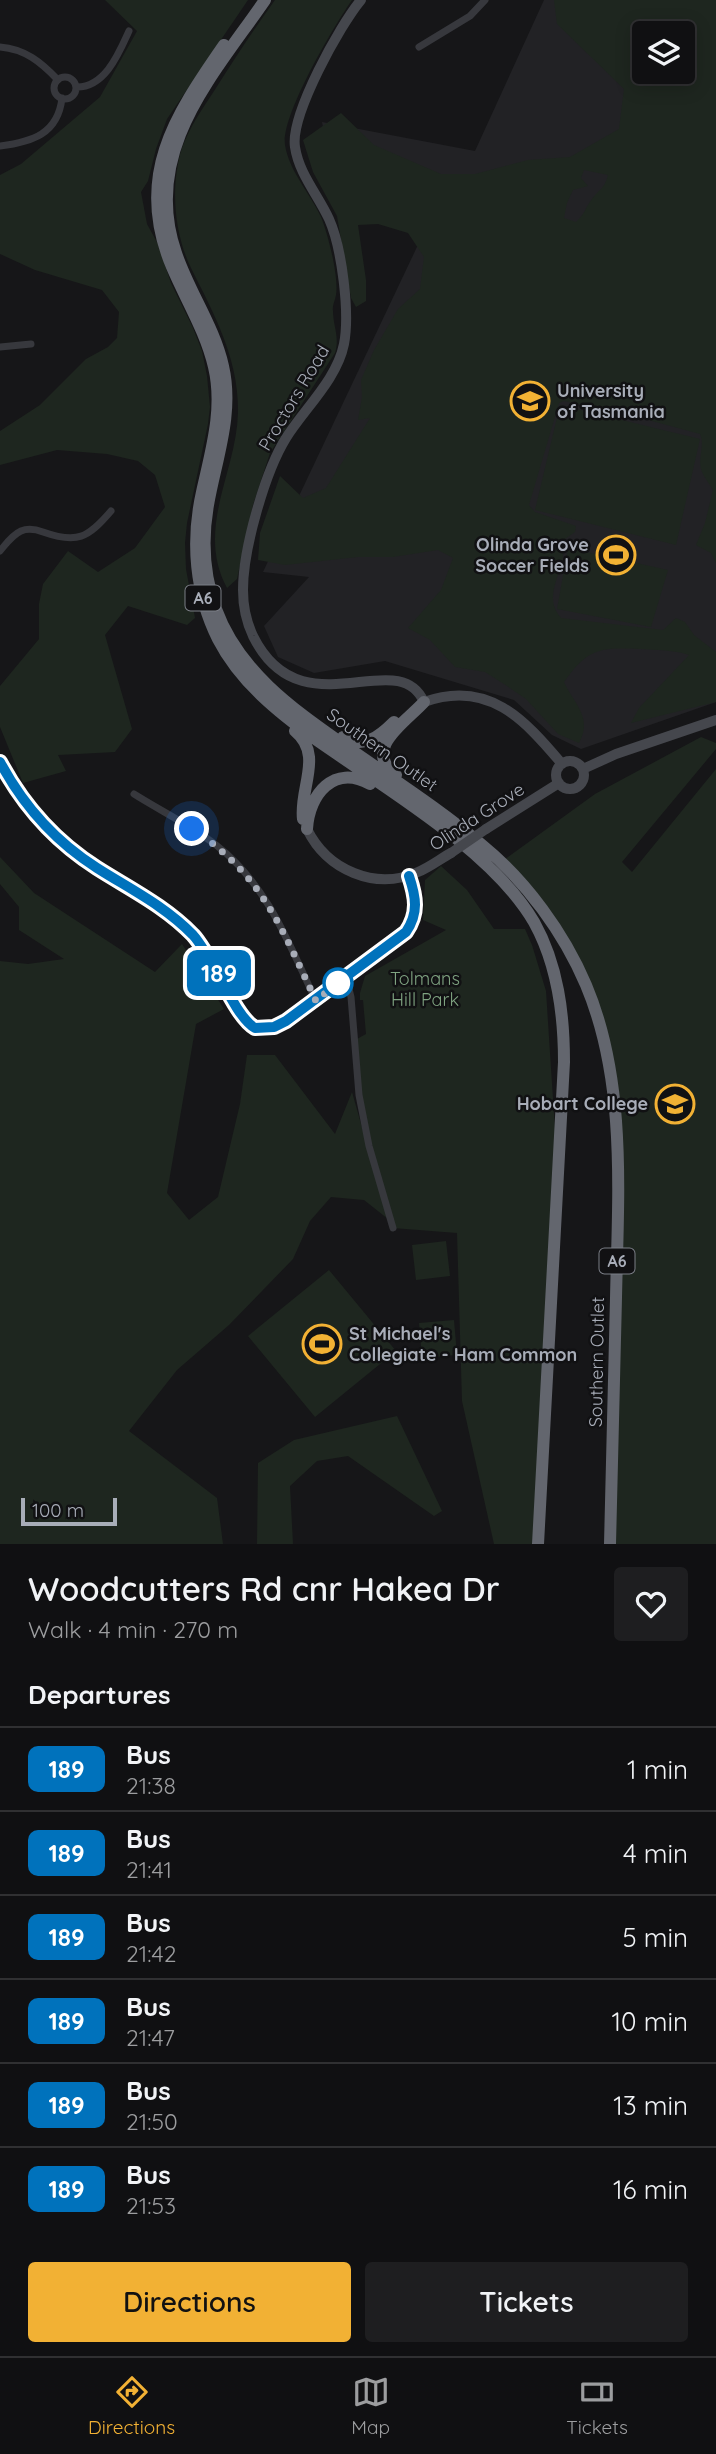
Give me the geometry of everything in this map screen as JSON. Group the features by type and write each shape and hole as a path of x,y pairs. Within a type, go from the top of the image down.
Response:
{"highway":[{"name":"Southern Outlet","path":"255,0 176,118 164,150 158,195 159,219 166,252 204,335 217,379 216,426 197,526 200,585 208,616 218,639 230,660 255,690 304,730 457,839 497,876 519,901 539,931 557,984 563,1023 563,1084 538,1544"},
{"name":"Southern Outlet","path":"265,0 184,122 172,155 166,200 170,233 177,256 214,338 226,383 225,429 205,530 207,575 212,598 225,629 258,676 301,714 486,848 521,883 564,943 584,981 600,1025 609,1070 618,1184 611,1544"},
{"path":"258,676 341,736 357,743 375,738 406,710 424,702"},
{"path":"255,690 269,708 301,736 308,746 310,762 302,800 303,819 307,829"},
{"path":"424,702 402,722 386,743 382,755 386,765 480,837 505,861 521,883"},
{"path":"307,829 311,804 323,788 340,779 356,778 380,790 448,839 492,877 526,919 546,965 556,1008 563,1084"}],"street":[{"name":"Proctors Road","path":"361,0 348,18 315,79 294,135 300,164 328,217 335,237 344,284 345,341 333,370 287,436 271,468 247,556 243,582 244,606 248,624 259,647 275,665 294,678 323,686 383,679 401,681 416,688 424,702"},
{"path":"419,47 470,16 485,0"},
{"path":"76,87 88,86 106,72 113,64 129,31"},
{"path":"0,47 27,54 58,79"},
{"path":"71,78 76,87 73,96 62,98 57,95 55,89 58,79 71,78"},
{"path":"0,146 28,141 47,130 58,116 62,98"},
{"path":"0,346 31,344"},
{"path":"0,551 16,534 29,529 66,538 84,536 94,530 111,511"},
{"path":"424,702 453,694 487,699 513,714 562,764 576,763 583,769 584,778 576,788 566,789 559,783 557,771 562,764"},
{"path":"583,769 616,754 716,720"},
{"path":"0,762 27,805 60,840 86,861 164,909 194,937 208,955 243,1017 248,1024 259,1028 274,1027 316,1001 343,978 399,939 412,924 416,910 409,876"},
{"name":"Olinda Grove","path":"307,829 322,852 344,869 376,879 397,879 429,867 559,783"},
{"path":"134,794 215,845 248,875 273,912 316,1001"},
{"path":"343,978 351,997 362,1111 369,1146 393,1228"}],"shaded area":[{"name":"University of Tasmania","path":"544,0 716,0 716,702 581,749 552,735 514,700 385,661 314,673 278,657 264,626 309,577 263,572 425,230 340,216 322,122 475,151"}],"green space":[{"path":"105,0 248,0 167,119 148,181 141,192 147,224 193,328 202,351 207,376 210,407 208,424 185,543 186,569 195,618 187,625 128,606 105,635 132,729 115,752 58,755 66,771 23,783 0,727 0,686 39,639 39,604 43,584 68,551 98,572 135,548 165,507 155,475 138,461 107,454 57,450 0,465 0,431 40,405 86,359 108,347 117,338 119,312 102,290 35,270 0,254 0,175 21,164 100,97 137,31"},
{"path":"275,0 352,0 333,29 300,93 291,113 285,145 295,173 321,217 330,244 337,287 333,309 337,342 335,353 270,453 253,505 237,579 227,588 218,566 216,522 236,434 237,392 224,337 191,268 181,240 176,209 176,178 182,148 193,125"},
{"name":"University of Tasmania","path":"554,0 716,0 716,563 711,553 696,545 705,523 713,490 701,469 700,434 564,401 559,403 529,505 535,512 576,526 575,532 562,541 562,561 554,590 555,609 561,618 663,630 676,618 685,622 694,635 716,652 716,702 631,723 639,708 689,655 665,650 626,648 596,652 580,662 564,682 583,718 583,734 579,743 558,734 526,699 507,686 485,672 455,667 430,640 408,628 441,590 453,558 438,550 393,557 358,557 285,565 258,560 260,533 280,476 303,498 326,488 370,418 358,420 362,397 361,380 374,350 398,309 420,289 424,257 408,233 378,224 358,225 366,280 366,301 356,307 351,298 337,216 313,172 303,140 341,113 374,145 441,174 475,174 528,160 570,157 619,129 624,89 557,24","holes":["584,170 608,175 576,222 564,218 573,190 588,186 581,178"]},
{"path":"560,405 700,439 676,545 535,510"},
{"path":"568,548 668,570 651,627 557,609"},
{"name":"Hobart College","path":"701,737 716,743 716,749 622,862 632,872 716,769 716,1544 610,1544 618,1184 602,1034 564,943 501,862 595,794"},
{"path":"0,857 34,893 155,972 182,944 224,1009 196,1024 167,1193 189,1220 218,1197 240,1104 247,1055 275,1055 335,1134 352,1092 388,1219 364,1200 331,1197 310,1221 293,1259 229,1325 177,1370 129,1431 217,1498 223,1544 0,1544 0,961 28,964 64,959 19,930 19,907 0,884"},
{"name":"Tolmans Hill Park","path":"441,866 467,890 494,929 525,929 546,991 558,1176 538,1544 494,1544 462,1401 457,1233 393,1228 359,1095 357,1039 366,1034 363,1000 360,1000 365,976 446,930 423,920 425,880"},
{"path":"446,1241 450,1276 416,1280 412,1245"},
{"name":"St Michael's Collegiate - Ham Common","path":"329,1270 396,1351 315,1417 248,1336"},
{"path":"454,1320 457,1355 422,1358 419,1323"},
{"path":"397,1416 442,1511 434,1516 348,1456 317,1461 290,1486 293,1544 257,1544 258,1463 294,1440"}],"bus line":[{"name":"189","path":"0,762 27,805 60,840 86,861 164,909 194,937 208,955 245,1021 255,1028 274,1027 300,1013 355,969 399,939 412,924 416,910 415,893 409,876"}],"place":[{"name":"University of Tasmania","path":"530,401"},
{"name":"Olinda Grove Soccer Fields","path":"616,555"},
{"name":"Hobart College","path":"675,1104"},
{"name":"St Michael's Collegiate - Ham Common","path":"322,1344"}],"route":[{"path":"192,829 226,854 248,875 263,895 316,1001 343,978 338,983"}]}
